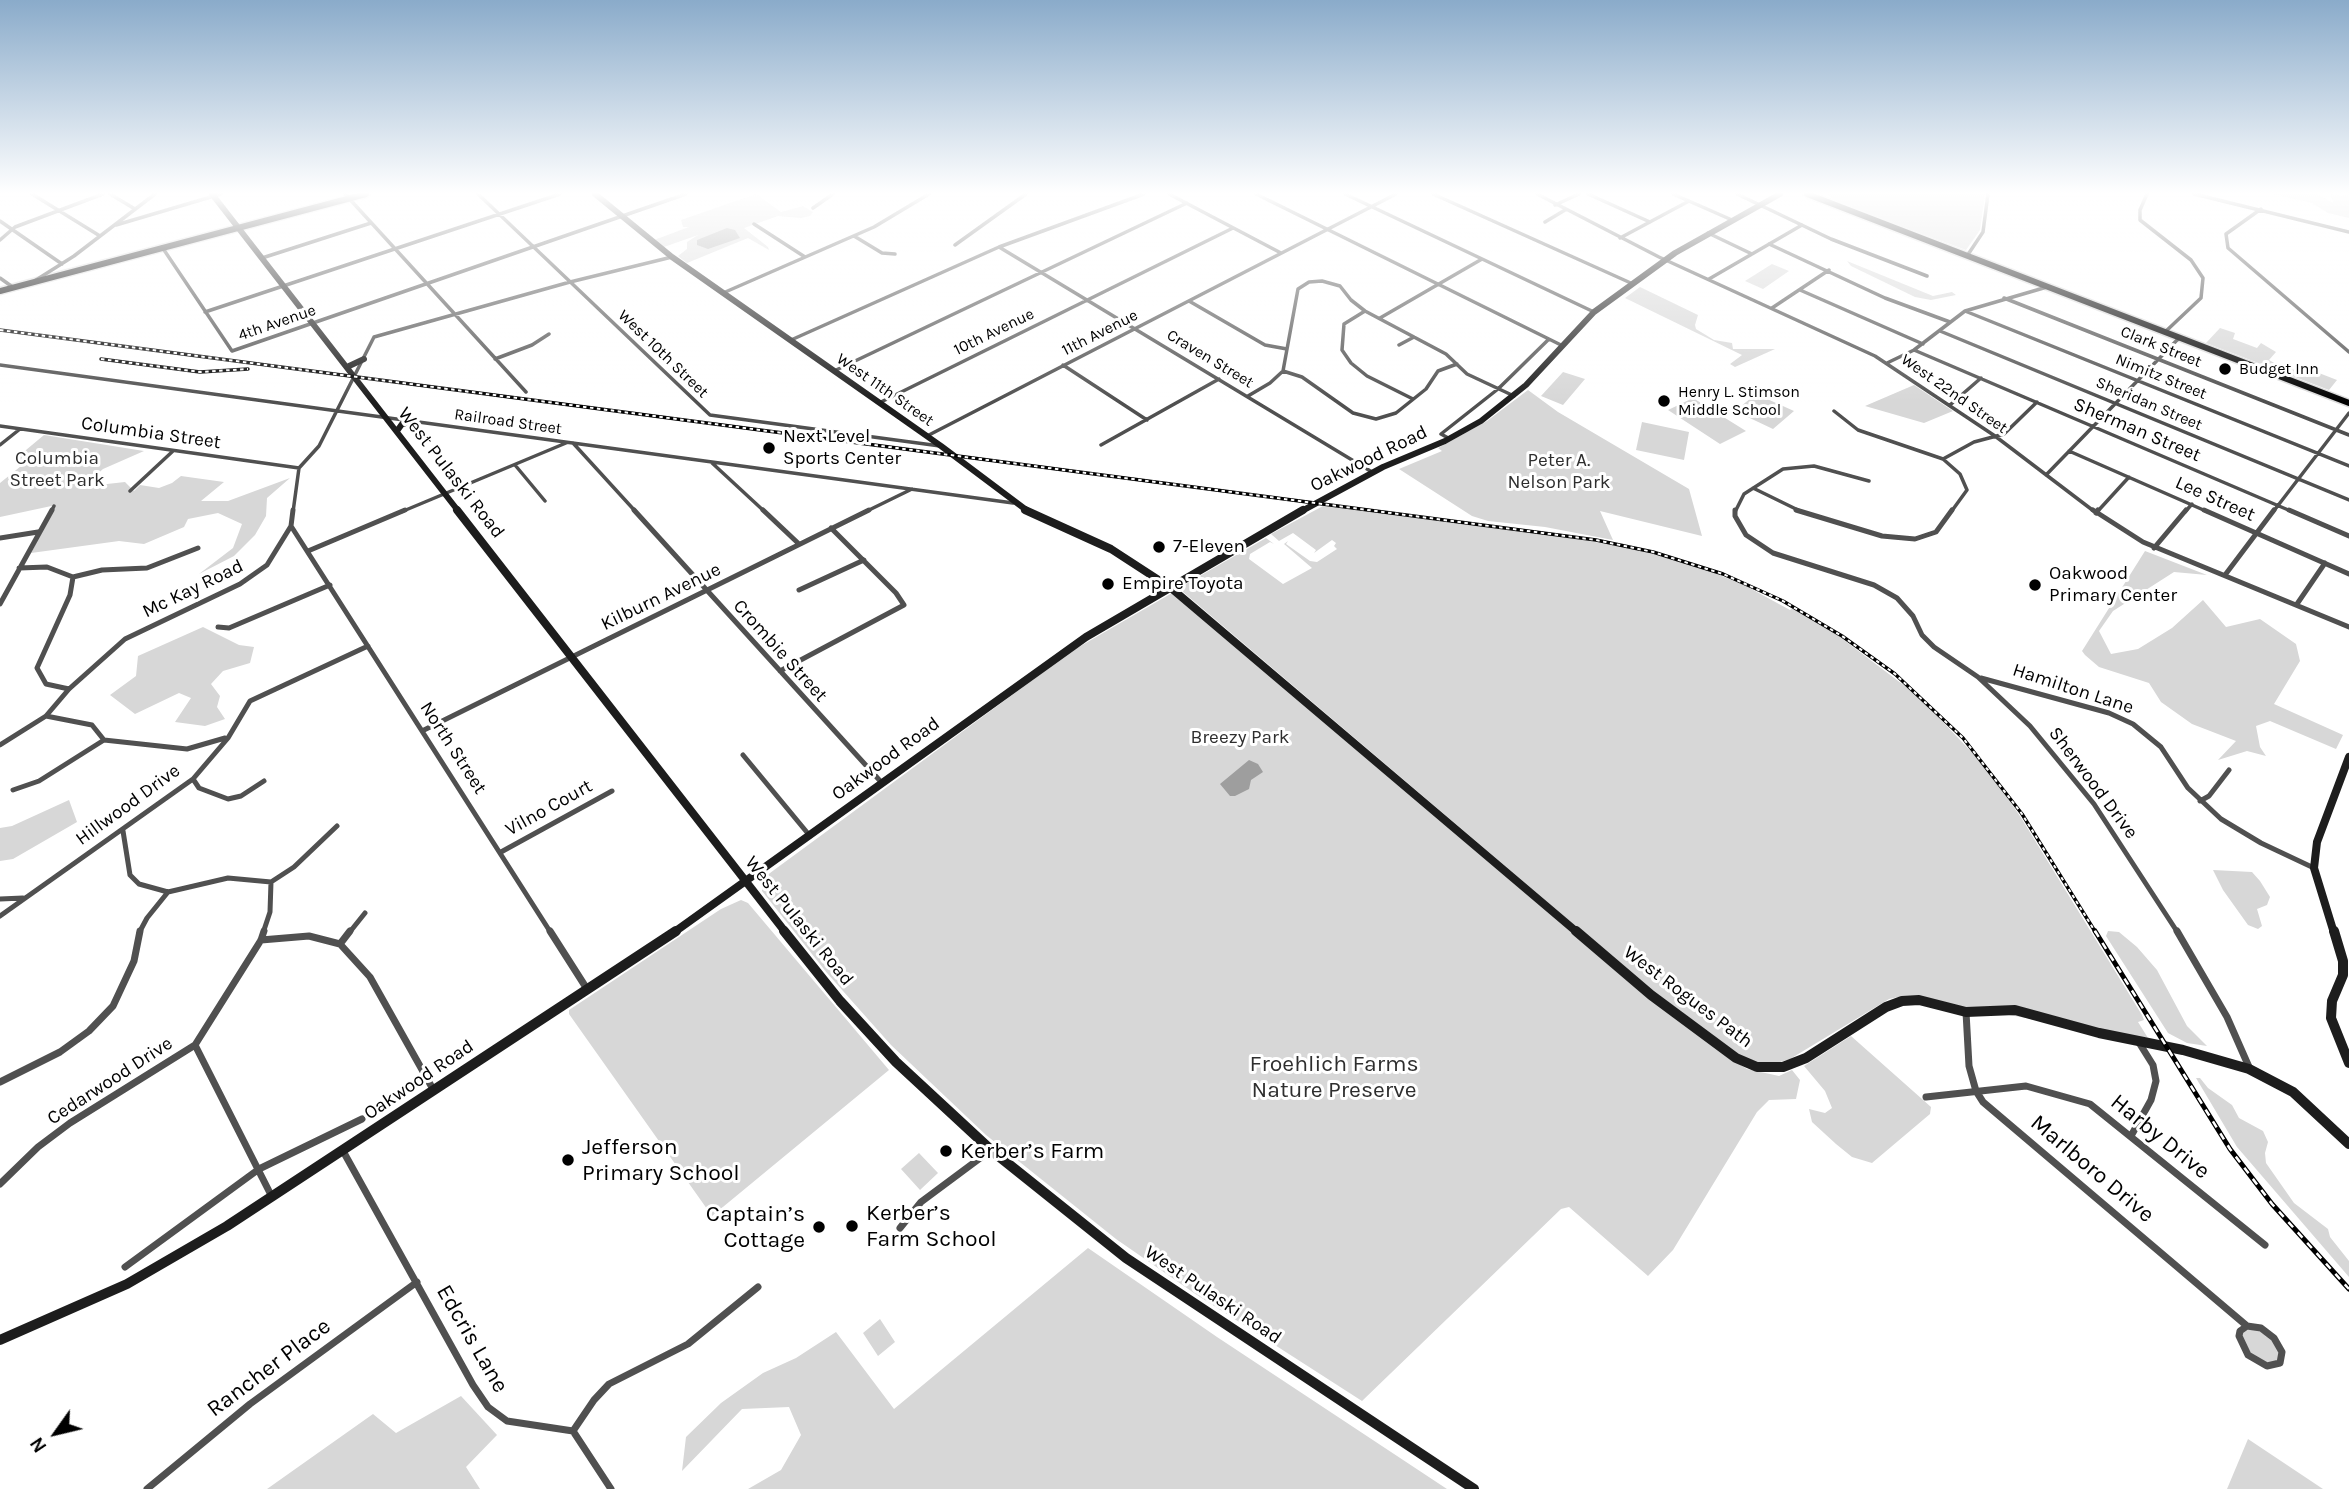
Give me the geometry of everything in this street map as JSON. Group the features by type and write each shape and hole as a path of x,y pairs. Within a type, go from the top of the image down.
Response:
{"main road":[{"path":"0,291 102,263"},
{"name":"West Pulaski Road","path":"266,263 746,883 859,1021 928,1094 991,1150 1137,1265 1474,1489"},
{"name":"West 11th Street","path":"680,263 941,446 1013,503 1111,549 1171,588"},
{"name":"Oakwood Road","path":"0,1340 127,1284 180,1255 344,1151 746,883 1068,648 1372,472 1450,439 1481,421 1514,396 1594,312 1661,263"},
{"path":"1986,263 2349,403"},
{"path":"347,367 364,359"},
{"path":"397,431 402,424 413,421"},
{"name":"West Rogues Path","path":"1171,588 1651,995 1736,1058 1766,1069 1795,1063 1886,1007 1902,1001 1919,1000 1966,1012 2015,1010 2183,1050 2249,1069 2293,1092 2349,1144"},
{"path":"2349,757 2337,796 2317,842 2314,868 2343,961 2343,975 2332,1001 2331,1018 2349,1063"}],"street":[{"path":"173,263 232,351"},
{"path":"205,312 352,263"},
{"path":"408,263 526,392"},
{"name":"4th Avenue","path":"232,351 486,263"},
{"name":"West 10th Street","path":"551,263 710,415 941,446"},
{"path":"299,468 319,446 374,337 645,263"},
{"path":"723,293 790,263"},
{"path":"791,340 962,263"},
{"name":"Craven Street","path":"1027,263 1372,472"},
{"path":"834,371 1060,263"},
{"name":"10th Avenue","path":"879,402 1162,263"},
{"name":"11th Avenue","path":"927,436 1261,263"},
{"path":"1398,263 1561,345"},
{"path":"1380,318 1474,263"},
{"path":"1491,263 1594,312"},
{"path":"1586,263 1633,285"},
{"name":"West 22nd Street","path":"1673,263 1887,363 1995,436 2096,513 2154,548 2349,627"},
{"path":"1709,279 1736,263"},
{"path":"1814,263 1885,298 1950,322"},
{"path":"1892,263 1927,276"},
{"path":"2165,332 2201,298 2203,278 2193,263"},
{"path":"2247,263 2328,337 2349,352"},
{"path":"31,283 62,264"},
{"path":"1772,308 1829,270"},
{"path":"0,278 14,288"},
{"path":"1248,396 1270,383 1283,371 1298,289 1316,281 1336,284 1365,311 1446,354 1468,374 1514,396"},
{"path":"1887,363 1923,344 1965,311 2047,287"},
{"path":"1800,290 1923,344"},
{"name":"Clark Street","path":"2004,298 2349,435"},
{"path":"1189,301 1265,345 1287,349"},
{"path":"1365,311 1344,324 1340,336 1342,350 1351,363 1367,376 1413,399"},
{"name":"Nimitz Street","path":"1965,311 2349,466"},
{"name":"Sheridan Street","path":"1940,331 2349,500"},
{"path":"495,359 532,345 549,334"},
{"path":"1399,345 1414,337"},
{"path":"2046,475 2179,338"},
{"path":"1450,439 1441,433 1498,389 1549,339"},
{"name":"Sherman Street","path":"1914,350 2349,536"},
{"path":"1283,371 1302,377 1331,400 1369,419 1386,417 1426,389 1438,371 1457,364"},
{"name":"Railroad Street","path":"0,365 1013,503"},
{"path":"1063,365 1147,420"},
{"path":"1950,405 1981,378"},
{"path":"1101,445 1219,379"},
{"path":"1943,459 1974,442 2004,433 2037,402"},
{"path":"1753,488 1795,510 1882,536 1915,539 1936,532 1967,490 1961,474 1943,459 1858,430 1834,411"},
{"path":"2225,575 2349,413"},
{"name":"Columbia Street","path":"0,426 299,468"},
{"path":"0,445 20,429"},
{"path":"308,551 570,443"},
{"name":"Crombie Street","path":"570,443 882,783"},
{"path":"130,491 173,451"},
{"name":"Lee Street","path":"2069,451 2349,574"},
{"path":"712,462 799,544"},
{"path":"515,465 545,500"},
{"path":"1753,488 1783,469 1804,465 1869,481"},
{"name":"Mc Kay Road","path":"0,745 46,716 69,689 125,639 254,576 276,554 291,526 299,468"},
{"path":"2096,513 2129,477"},
{"name":"Sherwood Drive","path":"1753,488 1738,500 1735,508 1739,525 1746,535 1773,553 1884,589 1907,607 1922,635 1934,647 1978,677 2048,745 2094,804 2208,981 2249,1069"},
{"name":"Kilburn Avenue","path":"422,731 912,489"},
{"path":"2154,548 2192,504"},
{"path":"0,604 54,506"},
{"name":"North Street","path":"291,526 587,989"},
{"path":"780,671 905,605 831,528"},
{"path":"0,538 38,532"},
{"path":"19,568 47,567 73,577 102,570 147,568 198,548"},
{"path":"799,590 864,560"},
{"path":"2297,604 2325,563"},
{"path":"69,689 46,684 37,667 70,595 73,577"},
{"path":"218,627 229,628 330,585"},
{"name":"Hillwood Drive","path":"0,916 193,779 228,738 250,701 368,646"},
{"name":"Hamilton Lane","path":"1978,677 2100,711 2133,724 2161,747 2188,788 2221,819 2261,844 2314,868"},
{"path":"46,716 92,725 104,740"},
{"path":"13,790 38,781 104,740 187,749 228,738"},
{"path":"743,755 810,836"},
{"path":"2200,801 2209,796 2229,770"},
{"path":"193,779 199,788 228,799 242,796 264,782"},
{"name":"Vilno Court","path":"501,852 612,791"},
{"path":"123,831 130,875 139,884 168,892 228,878 271,882 294,867 337,826"},
{"name":"Cedarwood Drive","path":"0,1184 38,1147 70,1123 195,1045 261,940 270,912 271,882"},
{"path":"0,1082 60,1052 89,1031 113,1006 134,961 138,935 147,918 168,892"},
{"path":"0,899 23,898"},
{"path":"340,944 365,913"},
{"path":"261,940 309,936 340,944 370,977 434,1091"},
{"name":"Marlboro Drive","path":"1966,1012 1969,1066 1976,1091 1989,1108 2247,1325 2261,1328 2274,1338 2282,1352 2280,1363 2267,1366 2248,1354 2239,1336 2240,1331 2247,1325"},
{"path":"2131,1136 2151,1100 2156,1081 2153,1065 2138,1041"},
{"path":"195,1045 272,1197"},
{"name":"Harby Drive","path":"1926,1097 2026,1086 2090,1104 2265,1245"},
{"name":"Oakwood Road","path":"125,1267 259,1169 362,1119"},
{"path":"900,1228 922,1202 991,1150"},
{"name":"Edcris Lane","path":"344,1151 473,1385 488,1407 507,1422 573,1431"},
{"name":"Rancher Place","path":"147,1489 250,1404 417,1282"},
{"path":"611,1489 573,1431 594,1400 609,1384 688,1344 758,1287"}],"green space":[{"path":"1849,263 1933,296 1952,292 1956,295 1931,300 1915,297"},
{"path":"1772,264 1789,271 1763,289 1745,281"},
{"path":"1640,287 1698,315 1696,329 1714,340 1732,343 1733,349 1775,349 1735,367 1730,364 1742,355 1625,298"},
{"path":"2220,328 2235,333 2233,339 2257,348 2261,343 2276,352 2269,360 2278,365 2295,370 2306,368 2337,380 2329,390 2206,343"},
{"path":"1563,372 1585,379 1563,405 1541,396"},
{"path":"1914,385 1953,411 1924,423 1865,406"},
{"name":"Peter A. Nelson Park","path":"1528,390 1558,412 1689,489 1702,536 1600,511 1613,540 1545,527 1488,521 1472,516 1399,469 1442,451 1438,448 1487,421"},
{"path":"1756,394 1794,411 1773,429 1735,411"},
{"path":"1693,398 1746,431 1720,444 1668,410"},
{"path":"1642,422 1689,432 1684,460 1636,450"},
{"name":"Columbia Street Park","path":"44,435 144,451 103,469 93,478 98,485 125,482 134,491 140,485 159,488 181,476 224,482 201,501 228,501 290,478 267,498 266,516 255,535 234,556 199,574 233,548 242,524 218,513 188,519 184,527 144,544 119,541 31,553 56,505 0,517 0,483 26,462 14,460"},
{"path":"1323,506 1584,540 1638,550 1702,568 1744,585 1790,610 1793,608 1836,634 1918,696 1984,765 2020,816 2142,1015 2144,1020 2138,1022 2148,1038 1960,1007 1918,996 1903,996 1889,999 1790,1059 1767,1066 1741,1056 1644,984 1183,592 1184,585 1266,538 1274,544 1270,542 1250,554 1249,559 1283,584 1312,568 1284,544 1288,541 1286,544 1310,561 1317,562 1337,549 1334,546 1336,543 1332,540 1314,553 1316,550 1293,533 1279,541 1271,534"},
{"path":"2145,551 2207,575 2174,572 2113,611 2099,631 2111,654 2138,649 2172,628 2203,600 2226,627 2260,619 2296,644 2300,661 2274,704 2343,735 2336,749 2270,721 2256,726 2260,747 2266,756 2247,751 2218,760 2236,741 2192,724 2161,702 2149,683 2099,667 2085,655 2082,651"},
{"name":"Froehlich Farms Nature Preserve","path":"1172,593 1739,1064 1747,1069 1779,1076 1792,1070 1800,1080 1796,1099 1769,1100 1757,1112 1673,1250 1648,1276 1569,1207 1561,1209 1362,1401 1194,1293 1116,1239 986,1135 891,1045 827,973 762,891 766,884 764,878 770,873 1072,651"},
{"path":"203,627 239,645 254,647 250,663 223,671 211,684 220,696 217,707 225,719 205,726 175,722 191,698 179,693 135,714 110,695 136,676 138,656"},
{"path":"69,800 77,822 13,859 0,861 0,828 12,826"},
{"path":"2213,870 2252,872 2260,881 2270,897 2267,905 2257,909 2262,926 2258,929 2248,925 2223,890"},
{"path":"741,900 748,903 889,1070 712,1216 569,1014 569,1010 721,909"},
{"path":"2108,931 2119,932 2137,947 2157,970 2187,1026 2207,1046 2187,1043 2168,1033 2106,936"},
{"path":"1851,1036 1931,1107 1930,1114 1872,1163 1852,1157 1836,1144 1812,1122 1809,1109 1825,1113 1832,1108 1825,1091 1804,1066"},
{"path":"2196,1078 2200,1078 2208,1088 2232,1105 2239,1118 2263,1131 2268,1142 2266,1163 2294,1203 2328,1229 2330,1237 2349,1261 2349,1277 2237,1147"},
{"path":"919,1153 938,1173 920,1190 901,1169"},
{"path":"1088,1248 1447,1489 748,1489 781,1470 801,1435 789,1407 742,1409 682,1471 686,1437 721,1403 763,1373 796,1358 836,1332 894,1409"},
{"path":"880,1319 895,1342 878,1356 863,1333"},
{"path":"2246,1328 2263,1331 2279,1347 2280,1359 2273,1365 2253,1358 2241,1341"},
{"path":"461,1396 497,1435 466,1467 480,1489 267,1489 373,1414 396,1433"},
{"path":"2248,1439 2323,1489 2227,1489"}],"shaded area":[{"path":"1249,760 1258,764 1263,772 1251,780 1249,789 1230,796 1220,784"}],"railway":[{"path":"0,330 1596,540 1653,552 1723,574 1783,601 1842,636 1895,674 1963,738 2022,814 2096,933"},
{"path":"101,359 200,372 248,369"},
{"path":"2095,931 2230,1149 2272,1204 2349,1289"}],"place":[{"name":"Budget Inn","path":"2225,369"},
{"name":"Henry L. Stimson Middle School","path":"1664,401"},
{"name":"Next Level Sports Center","path":"769,448"},
{"name":"7-Eleven","path":"1159,547"},
{"name":"Empire Toyota","path":"1108,584"},
{"name":"Oakwood Primary Center","path":"2035,585"},
{"name":"Kerber’s Farm","path":"946,1151"},
{"name":"Jefferson Primary School","path":"568,1160"},
{"name":"Kerber’s Farm School","path":"852,1226"},
{"name":"Captain’s Cottage","path":"819,1227"}],"park label":[{"name":"Breezy Park","path":"1240,738"}]}
